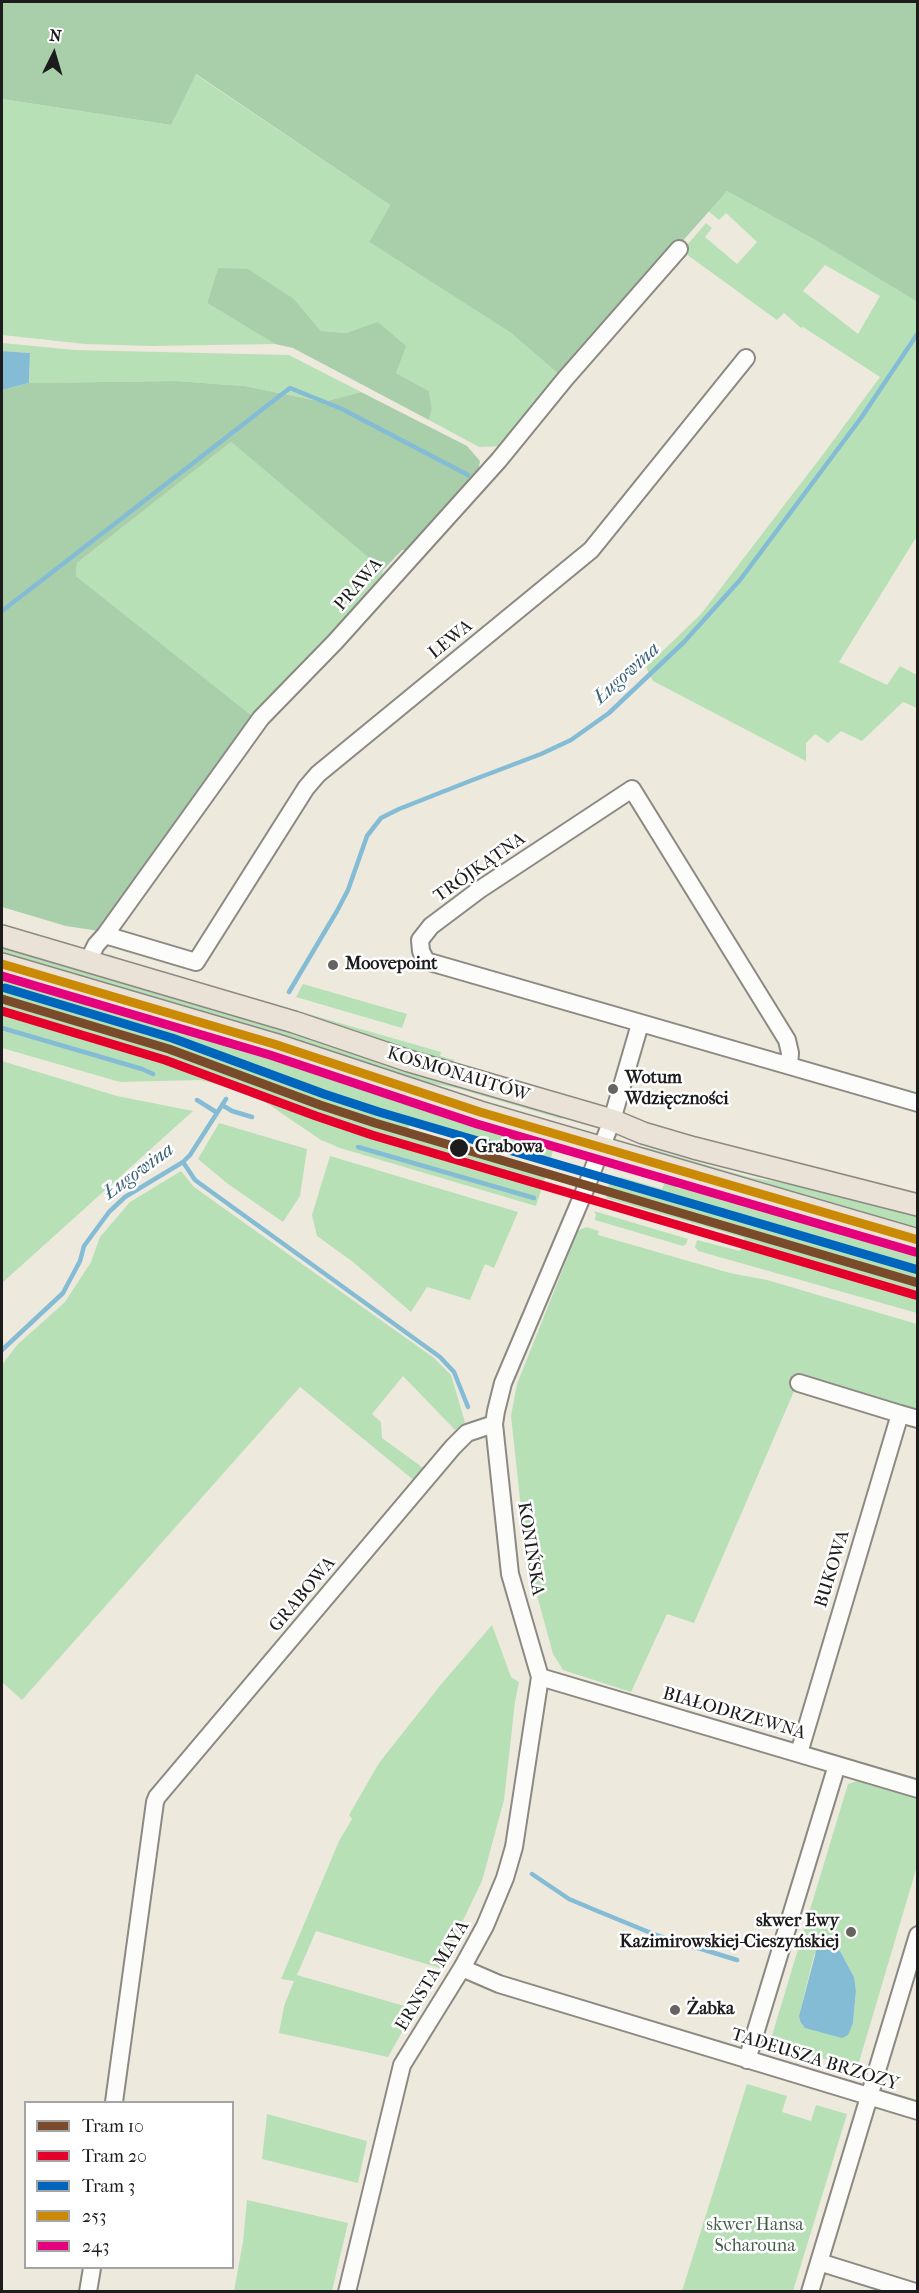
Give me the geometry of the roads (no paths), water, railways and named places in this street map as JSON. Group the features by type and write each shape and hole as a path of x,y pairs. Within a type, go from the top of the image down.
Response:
{"main road":[{"name":"KOSMONAUTÓW","path":"2,936 294,1022 409,1060 612,1120 643,1133 717,1155 918,1205"},
{"name":"KOSMONAUTÓW","path":"2,964 274,1044 470,1108 918,1240"}],"street":[{"name":"PRAWA","path":"88,962 96,945 261,718 335,642 499,460 565,379 679,249"},
{"name":"LEWA","path":"105,935 196,962 306,788 318,774 591,550 746,358"},
{"name":"TRÓJKĄTNA","path":"789,1065 788,1040 632,789 478,890 431,926 420,940 421,951 426,961 918,1103"},
{"path":"495,1424 503,1383 612,1120 640,1024"},
{"path":"798,1383 918,1419"},
{"name":"BUKOWA","path":"799,1753 900,1414"},
{"name":"KONIŃSKA","path":"495,1424 510,1574 540,1677"},
{"name":"GRABOWA","path":"114,2101 157,1797 453,1447 467,1433 495,1424"},
{"name":"BIAŁODRZEWNA","path":"540,1677 918,1789"},
{"name":"ERNSTA MAYA","path":"347,2292 402,2065 462,1968 485,1926 505,1878 514,1847 540,1677"},
{"path":"747,2060 837,1765"},
{"path":"810,2292 917,1937"},
{"name":"TADEUSZA BRZOZY","path":"462,1968 499,1984 918,2111"},
{"path":"819,2262 915,2292"},
{"path":"88,2292 92,2269"}],"water":[{"path":"2,351 30,353 29,383 2,390"},
{"path":"819,1940 835,1946 840,1951 854,1977 856,1991 853,2023 848,2035 842,2038 805,2028 800,2021 799,2016"}],"waterway":[{"name":"Ługowina","path":"289,992 337,911 348,890 367,836 381,818 541,754 571,740 609,713 684,642 740,580 861,418 918,333"},
{"path":"2,611 290,388 342,409 468,475"},
{"path":"2,1028 153,1074"},
{"name":"Ługowina","path":"2,1350 63,1293 80,1261 84,1246 109,1212 125,1197 183,1162 190,1155 226,1099"},
{"path":"197,1100 216,1112"},
{"path":"222,1105 232,1111 252,1117"},
{"path":"358,1147 534,1198"},
{"path":"183,1162 195,1180 440,1357 454,1372 468,1407"},
{"path":"532,1874 569,1899 595,1910 656,1935 737,1960"}],"tram line":[{"name":"3","path":"5,988 172,1038 379,1112 918,1270"},
{"name":"10","path":"2,999 169,1049 375,1123 918,1283"},
{"name":"20","path":"2,1011 165,1060 372,1135 915,1295"}],"place":[{"name":"Moovepoint","path":"333,965"},
{"name":"Wotum Wdzięczności","path":"613,1089"},
{"name":"Grabowa","path":"459,1148"},
{"name":"skwer Ewy Kazimirowskiej-Cieszyńskiej","path":"851,1932"},
{"name":"Żabka","path":"675,2010"}],"park label":[{"name":"skwer Hansa Scharouna","path":"755,2236"}]}
